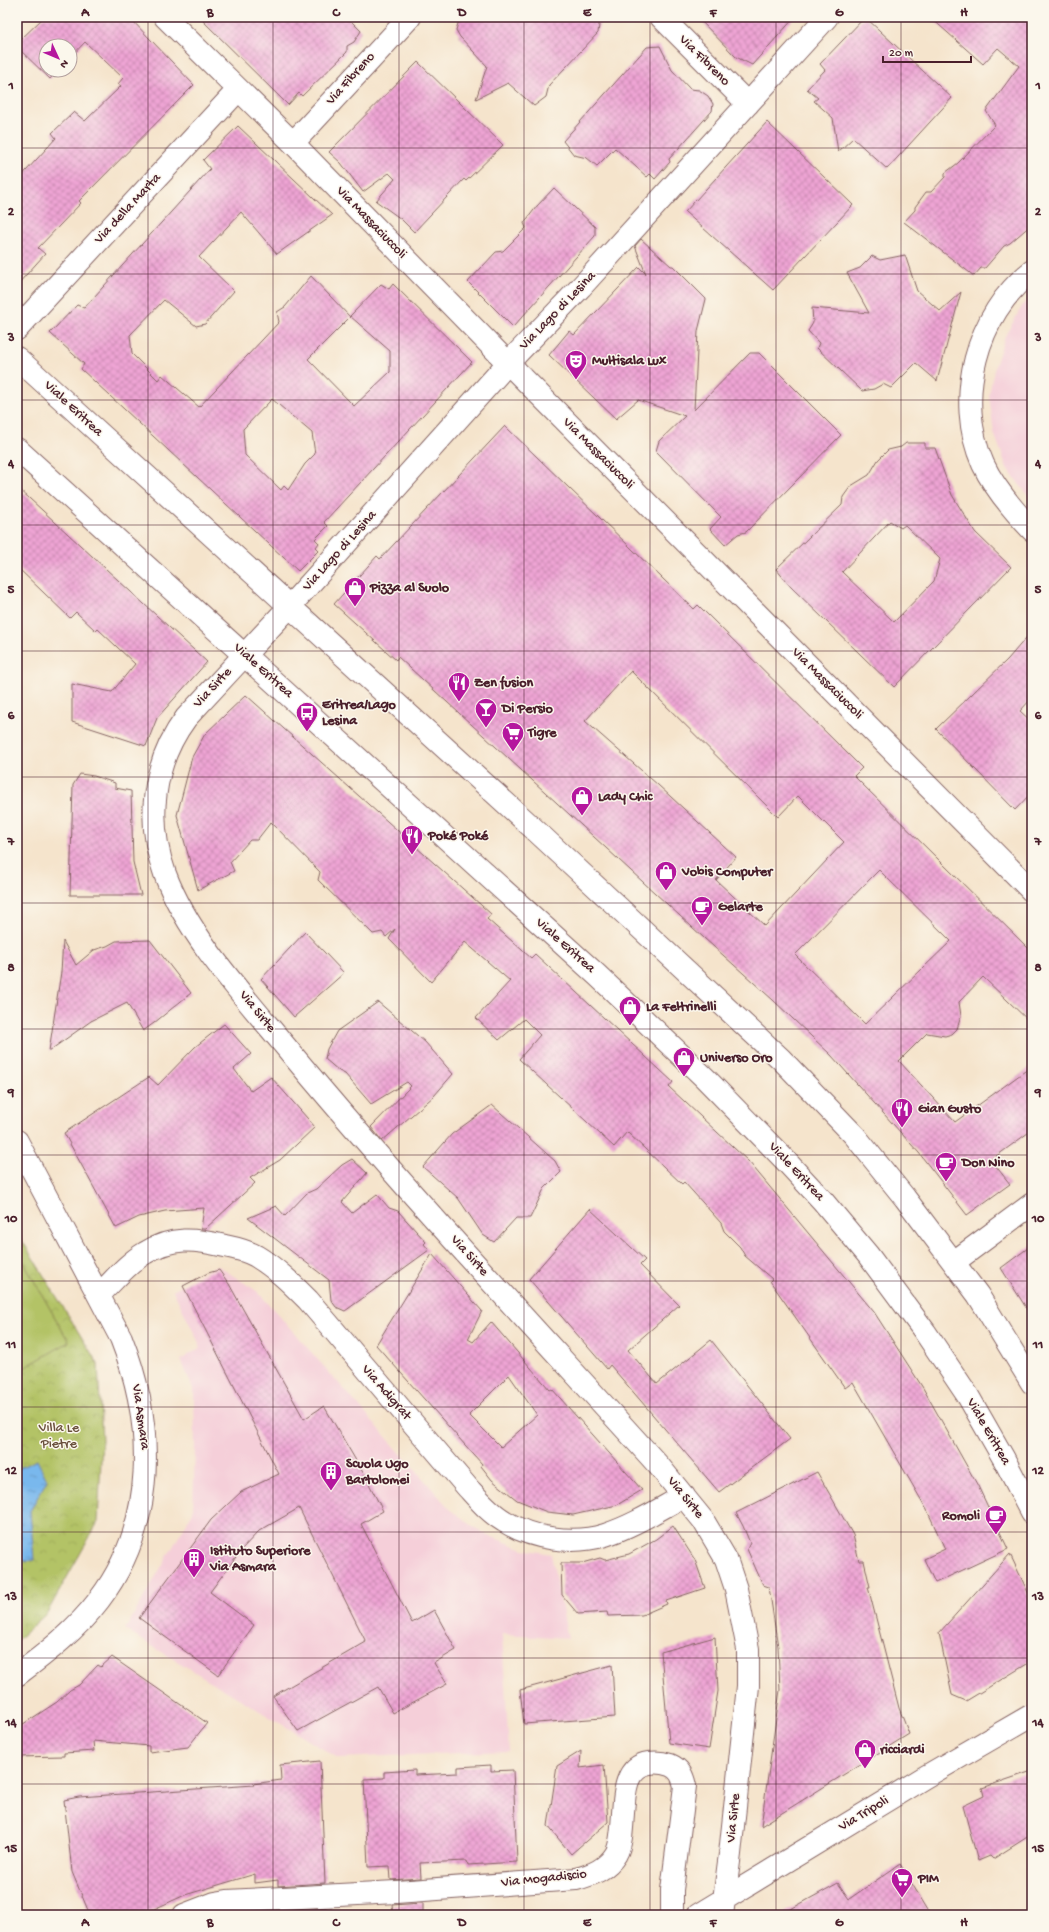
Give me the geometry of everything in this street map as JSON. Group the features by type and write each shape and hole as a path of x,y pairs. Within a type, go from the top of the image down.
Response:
{"street":[{"name":"Via Massaciuccoli","path":"165,17 293,143 508,363 1032,891"},
{"name":"Via Fibreno","path":"293,143 410,17"},
{"name":"Via Fibreno","path":"660,17 748,104"},
{"name":"Via Lago di Lesina","path":"244,654 290,606 508,363 582,287 827,17"},
{"name":"Via della Marta","path":"17,329 238,90"},
{"path":"1032,271 1013,287 1000,304 985,330 973,373 970,409 974,437 984,464 999,490 1032,530"},
{"name":"Viale Eritrea","path":"17,358 538,833 781,1059 855,1136 954,1262 978,1295 1032,1383"},
{"name":"Viale Eritrea","path":"17,448 608,986 734,1106 822,1200 868,1255 954,1374 1000,1452 1032,1513"},
{"name":"Via Sirte","path":"244,654 172,737 160,768 154,807 156,839 164,872 179,908 201,940 245,997 361,1138 649,1454 703,1520 726,1560 736,1589 748,1649 748,1686 723,1907"},
{"name":"Via Asmara","path":"17,1141 100,1294 127,1352 139,1400 145,1435 146,1465 141,1509 126,1556 114,1578 99,1600 68,1634 17,1675"},
{"path":"954,1262 1032,1204"},
{"name":"Via Adigrat","path":"100,1294 139,1257 153,1248 171,1242 189,1239 233,1247 251,1254 283,1275 308,1300 468,1488 485,1507 504,1522 544,1537 577,1540 604,1535 644,1518 684,1496"},
{"name":"Via Tripoli","path":"698,1915 723,1907 925,1777 1032,1716"},
{"name":"Via Mogadiscio","path":"184,1915 215,1903 227,1901 396,1892 576,1879 592,1875 603,1868 617,1853 622,1838 627,1782 637,1767 644,1764 653,1763 671,1765 677,1769 683,1777 685,1786 672,1890 672,1915"}],"shaded area":[{"path":"1032,297 1032,501 1007,468 994,433 989,395 995,366 1005,336 1024,303"},
{"path":"217,1265 258,1292 450,1509 482,1533 523,1549 551,1554 568,1638 502,1634 509,1751 338,1758 125,1630 193,1512 195,1445 194,1391 181,1360 201,1347 173,1290"}],"green space":[{"name":"Villa Le Pietre","path":"17,1232 98,1364 102,1440 98,1522 47,1613 17,1640"},
{"path":"17,1251 69,1342 17,1372"}],"water":[{"path":"37,1460 47,1480 30,1511 34,1560 17,1562 17,1469"}],"building":[{"path":"44,17 129,17 194,85 79,201 81,203 38,248 45,254 17,285 17,181 56,138 52,133 74,112 85,121 121,86 118,84 123,78 85,42 78,49 78,38 38,38 38,67 17,47 17,43"},
{"path":"199,17 347,17 361,31 354,42 347,46 347,52 302,96 299,93 288,105"},
{"path":"460,17 600,17 598,33 549,85 546,97 534,106 508,83 476,99 487,66 460,37 456,30"},
{"path":"697,17 795,17 752,65 736,57"},
{"path":"865,17 952,98 887,169 853,138 838,152 833,118 814,101 818,98 807,89 825,70 820,64"},
{"path":"930,17 1032,17 1032,224 1010,243 1004,246 985,268 981,268 974,276 904,222 915,210 915,207 926,192 931,192 945,177 945,173 958,163 995,125 986,111 1019,66 998,48 983,64"},
{"path":"660,46 672,70 690,89 699,90 708,96 713,104 712,111 669,159 670,162 655,179 650,174 647,177 615,148 597,166 587,158 574,155 563,141 647,47"},
{"path":"418,62 503,145 466,181 464,179 414,232 401,219 376,201 395,179 389,173 363,192 341,163 329,152"},
{"path":"767,122 853,205 773,290 685,212"},
{"path":"238,126 332,215 277,254 241,212 199,257 234,291 205,324 196,326 164,300 130,335 132,354 158,380 162,375 199,407 279,322 277,312 285,307 311,276 350,317 308,359 354,406 390,372 390,351 350,316 381,284 389,289 393,284 472,362 324,522 328,526 315,539 319,543 316,547 319,550 298,571 81,369 84,364 50,333 77,305 84,308 210,169 203,160","holes":["272,399 312,433 315,454 305,464 288,490 284,486 281,490 245,455 243,429"]},
{"path":"554,188 595,227 595,236 513,327 468,282 496,252 503,251 526,228 524,223"},
{"path":"641,239 671,266 673,266 706,299 698,331 694,410 750,353 759,353 841,435 746,532 738,534 725,545 710,529 721,517 656,451 659,441 685,416 638,400 616,419 549,355 569,331 574,335 639,267 646,274 635,246"},
{"path":"905,255 917,291 940,311 961,292 937,381 916,363 891,388 883,384 874,389 862,391 817,348 819,343 808,331 813,323 812,308 869,313 847,273 860,268 872,256 880,260"},
{"path":"505,426 694,609 698,605 862,768 854,776 1032,952 1032,1024 983,977 959,1002 961,1016 957,1029 952,1034 945,1036 927,1033 899,1061 955,1122 1032,1066 1032,1130 991,1160 1010,1184 967,1215 919,1153 831,1055 773,1000 398,657 396,660 334,604 377,556 380,559","holes":["631,671 778,817 798,796 844,842 765,926 716,880 736,857 658,785 585,721","879,870 951,941 865,1024 795,955"]},
{"path":"906,443 925,443 925,448 935,448 952,495 975,532 1011,567 894,687 791,587 776,569 842,505 843,497 851,486 869,475 878,460 888,450 901,447","holes":["890,521 901,528 905,525 940,559 934,581 894,622 842,572"]},
{"path":"17,487 207,662 157,718 146,746 72,722 72,684 112,692 135,664 98,629 96,631 76,612 70,618 17,567"},
{"path":"1032,631 1032,698 1020,711 1032,722 1032,792 1015,810 936,729 1008,659"},
{"path":"246,695 491,914 487,919 531,958 535,954 673,1082 669,1087 749,1162 874,1312 923,1388 978,1486 1008,1549 935,1583 924,1559 945,1549 927,1510 853,1382 845,1388 770,1281 772,1279 745,1256 740,1247 724,1231 721,1223 684,1182 682,1184 627,1132 614,1147 519,1059 540,1035 524,1019 499,1040 476,1018 510,981 465,942 431,982 389,939 395,929 386,937 382,932 373,934 318,880 320,872 271,822 257,840 250,840 230,862 234,871 198,890 177,815 192,757 205,734"},
{"path":"80,774 94,776 115,783 115,788 131,791 133,862 141,895 70,895 73,785"},
{"path":"305,932 344,973 294,1017 261,979"},
{"path":"150,940 191,993 143,1031 127,1003 91,1021 49,1051 61,972 63,941 76,965 94,950 107,946 116,941"},
{"path":"378,1002 425,1042 453,1074 434,1096 382,1141 371,1127 411,1086 407,1082 371,1104 345,1074 325,1059 327,1049 337,1031"},
{"path":"224,1024 251,1054 234,1069 251,1091 271,1077 315,1127 280,1160 250,1178 255,1183 205,1229 201,1229 204,1208 165,1211 139,1217 116,1228 64,1133 149,1077 158,1085 195,1047"},
{"path":"492,1105 555,1161 561,1172 544,1189 530,1218 516,1218 494,1242 483,1235 458,1198 423,1167 452,1134"},
{"path":"352,1159 367,1173 342,1202 352,1213 377,1194 389,1208 398,1211 426,1242 424,1244 429,1250 345,1311 336,1307 331,1300 329,1280 248,1218 276,1206 285,1216 307,1193 316,1189 342,1165"},
{"path":"590,1209 645,1260 640,1265 679,1305 628,1350 657,1384 711,1340 790,1439 719,1492 610,1365 607,1369 529,1279"},
{"path":"1032,1245 1032,1317 1001,1268"},
{"path":"432,1254 482,1311 468,1339 473,1342 491,1322 550,1390 552,1389 642,1490 617,1505 573,1515 547,1512 517,1500 492,1480 481,1466 482,1464 376,1345","holes":["509,1375 537,1415 501,1447 469,1415"]},
{"name":"Scuola Ugo Bartolomei","path":"219,1270 229,1284 304,1419 324,1406 365,1476 383,1511 361,1524 412,1623 434,1610 456,1650 434,1663 447,1684 393,1713 378,1687 298,1731 273,1696 366,1642 299,1508 259,1531 241,1550 210,1592 254,1625 218,1675 139,1618 211,1520 241,1492 279,1474 183,1286 208,1273"},
{"path":"817,1472 853,1535 859,1561 864,1561 870,1587 868,1587 899,1708 909,1734 761,1826 780,1690 778,1647 769,1587 763,1585 747,1549 750,1543 736,1513"},
{"path":"673,1526 695,1560 705,1588 666,1601 667,1604 642,1615 608,1616 607,1612 578,1614 562,1595 561,1563 582,1563 600,1558 605,1560 629,1554 656,1539"},
{"path":"1010,1554 1032,1601 1032,1661 966,1701 952,1695 939,1633"},
{"path":"715,1637 718,1691 709,1749 669,1743 661,1652"},
{"path":"112,1657 207,1723 188,1747 149,1752 149,1746 93,1741 94,1751 64,1753 64,1756 17,1757 17,1728 57,1702 70,1690 79,1685 98,1665 101,1667"},
{"path":"612,1665 615,1717 524,1724 520,1690"},
{"path":"581,1751 580,1768 604,1765 608,1822 571,1854 548,1826 557,1766"},
{"path":"320,1761 325,1883 278,1886 278,1880 255,1883 255,1874 185,1895 141,1915 90,1915 72,1872 64,1800 79,1797 254,1785 253,1784 281,1780 280,1765"},
{"path":"491,1765 491,1771 513,1770 517,1862 468,1865 467,1861 420,1863 421,1878 391,1880 390,1866 368,1867 364,1779 384,1778 384,1772 415,1770 415,1775 458,1773 458,1767"},
{"path":"1032,1771 1032,1834 993,1859 990,1856 978,1861 963,1806 984,1796 982,1788"},
{"path":"900,1864 931,1915 780,1915 838,1883 849,1899"},
{"path":"423,1903 423,1915 393,1915 392,1905"},
{"path":"326,1908 326,1915 279,1915 279,1911"}],"place":[{"name":"Multisala Lux","path":"576,380"},
{"name":"Pizza al Suolo","path":"355,608"},
{"name":"Zen fusion","path":"459,702"},
{"name":"Di Persio","path":"486,728"},
{"name":"Eritrea/Lago Lesina","path":"307,732"},
{"name":"Tigre","path":"513,752"},
{"name":"Lady Chic","path":"582,816"},
{"name":"Poké Poké","path":"412,856"},
{"name":"Vobis Computer","path":"666,892"},
{"name":"Gelarte","path":"702,926"},
{"name":"La Feltrinelli","path":"630,1026"},
{"name":"Universo Oro","path":"684,1078"},
{"name":"Gian Gusto","path":"902,1128"},
{"name":"Don Nino","path":"946,1182"},
{"name":"Scuola Ugo Bartolomei","path":"331,1492"},
{"name":"Romoli","path":"996,1536"},
{"name":"Istituto Superiore Via Asmara","path":"194,1578"},
{"name":"ricciardi","path":"865,1770"},
{"name":"PIM","path":"902,1898"}]}
